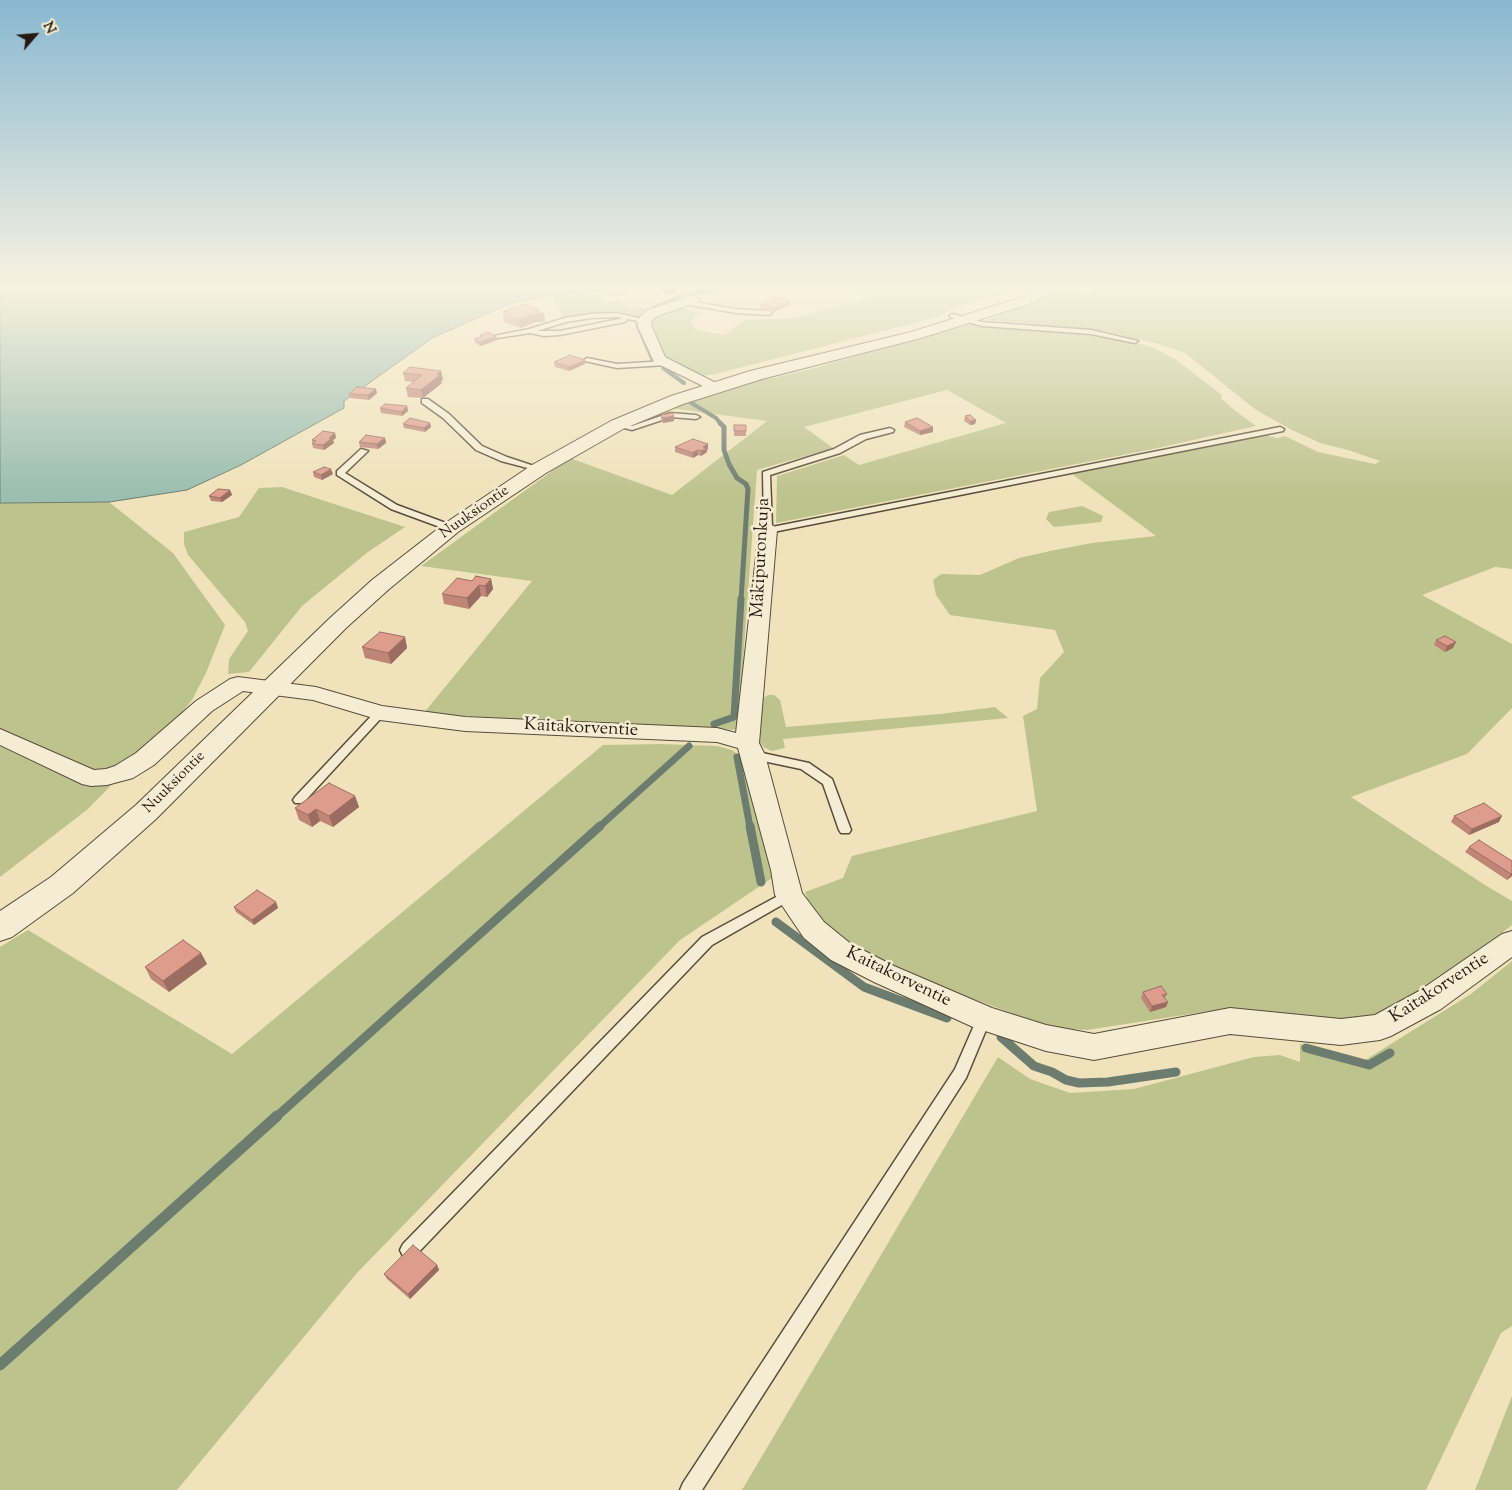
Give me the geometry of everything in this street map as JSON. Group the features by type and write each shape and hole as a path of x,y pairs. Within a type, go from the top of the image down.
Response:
{"street":[{"path":"656,356 666,363 713,387"},
{"name":"Nuuksiontie","path":"0,928 62,885 146,812 380,585 451,528 539,469 617,425 652,409 713,387 825,356"},
{"name":"Mäkipuronkuja","path":"750,749 768,530"},
{"name":"Kaitakorventie","path":"0,736 90,778 106,778 124,772 145,759 204,706 238,684 274,687 316,694 380,713 465,724 717,735 750,749 784,870 789,895 814,930 841,952 884,974 984,1018 1046,1038 1094,1047 1230,1021 1341,1032 1380,1027 1430,1000 1512,942"}],"lane":[{"path":"586,360 617,366 666,363"},
{"path":"425,401 446,416 479,448 504,459 539,469"},
{"path":"617,425 632,428 670,415 696,418"},
{"path":"768,530 1280,429"},
{"name":"Mäkipuronkuja","path":"768,530 766,474 837,450 864,437 890,430"},
{"path":"364,451 340,472 394,508 451,528"},
{"path":"299,800 380,713"},
{"path":"750,749 805,766 828,782 845,830"},
{"path":"409,1250 707,941 789,895"},
{"path":"690,1490 961,1073 984,1018"}],"green space":[{"path":"664,356 787,356 701,376"},
{"path":"859,356 1168,356 1222,395 1221,398 1233,409 1256,426 1153,449 776,523 777,476 844,455 859,465 1006,423 947,390 804,427 833,448 757,470 738,730 423,714 532,581 421,566 570,458 672,495 767,421 670,408 753,381 811,369"},
{"path":"1188,356 1512,356 1512,569 1495,567 1422,595 1512,644 1512,708 1467,754 1351,797 1512,901 1512,925 1461,965 1387,1012 1361,1019 1299,1017 1223,1009 1087,1030 1052,1028 903,973 854,948 813,913 805,892 843,878 852,856 1037,811 1023,716 1037,709 1040,678 1064,652 1055,630 950,615 936,595 933,580 941,574 980,575 1019,558 1050,551 1092,543 1156,536 1072,474 1264,435 1277,438 1285,436 1318,452 1375,464 1380,461 1320,443 1256,410"},
{"path":"282,487 405,527 368,552 302,606 249,672 228,674 229,659 248,631 245,622 188,555 184,544 184,532 239,517 259,488"},
{"path":"109,502 173,553 225,625 206,673 192,700 145,759 124,772 88,809 0,877 0,503"},
{"path":"1082,506 1103,516 1101,522 1054,527 1046,519 1049,512"},
{"path":"768,695 774,695 780,700 786,727 940,714 995,707 1008,718 783,739 785,748 772,751 765,748 758,741 757,702"},
{"path":"603,745 717,746 732,750 743,758 749,773 757,817 772,878 680,940 356,1274 177,1490 0,1490 0,947 28,930 232,1054"},
{"path":"1512,961 1512,1326 1501,1333 1426,1490 742,1490 998,1057 1030,1079 1070,1093 1134,1089 1254,1057 1280,1055 1300,1062 1300,1044 1362,1062 1471,994"},
{"path":"1512,1396 1512,1490 1475,1490"}],"shaded area":[{"path":"0,356 408,356 344,401 344,408 241,465 187,490 109,502 0,503"}],"building":[{"path":"569,356 585,360 569,367 554,362"},
{"path":"410,367 441,371 437,374 440,375 421,390 406,388 422,375 403,373"},
{"path":"357,387 376,389 368,395 349,394"},
{"path":"385,404 407,406 402,412 380,408"},
{"path":"672,413 674,416 663,418 661,415"},
{"path":"970,415 976,420 970,421 965,416"},
{"path":"410,418 430,423 424,428 403,424"},
{"path":"917,418 933,427 920,431 905,422"},
{"path":"734,425 746,425 746,431 734,431"},
{"path":"323,431 335,433 323,445 312,444 316,441 312,440"},
{"path":"366,435 385,438 377,444 359,442"},
{"path":"693,439 708,444 703,447 707,448 693,453 675,447"},
{"path":"324,467 331,469 321,475 313,472"},
{"path":"218,489 230,490 220,498 209,496"},
{"path":"476,576 491,579 485,586 479,585 467,598 442,594 457,578 472,581"},
{"path":"380,632 405,637 388,653 362,647"},
{"path":"1445,636 1456,642 1447,646 1436,640"},
{"path":"329,783 355,796 329,816 316,809 308,815 295,808"},
{"path":"1484,803 1502,816 1472,829 1454,816"},
{"path":"1479,840 1512,861 1511,874 1469,847"},
{"path":"257,890 276,902 252,920 234,907"},
{"path":"183,940 201,953 163,981 145,967"},
{"path":"1161,986 1167,994 1162,995 1168,1002 1152,1006 1143,992"},
{"path":"413,1245 437,1265 408,1294 384,1274"}],"waterway":[{"path":"651,356 653,361"},
{"path":"663,368 684,383"},
{"path":"690,402 716,418 721,424"},
{"path":"721,424 724,427 724,450 729,464 737,478 746,484 748,489 741,600"},
{"path":"714,724 734,717 741,599"},
{"path":"599,827 689,746"},
{"path":"737,757 750,827"},
{"path":"275,1118 600,826"},
{"path":"750,826 761,882"},
{"path":"776,922 864,987 947,1018"},
{"path":"1001,1037 1034,1066 1052,1072 1066,1080 1079,1083 1108,1082 1176,1072"},
{"path":"1306,1048 1369,1065 1390,1053"},
{"path":"0,1365 277,1116"}]}
